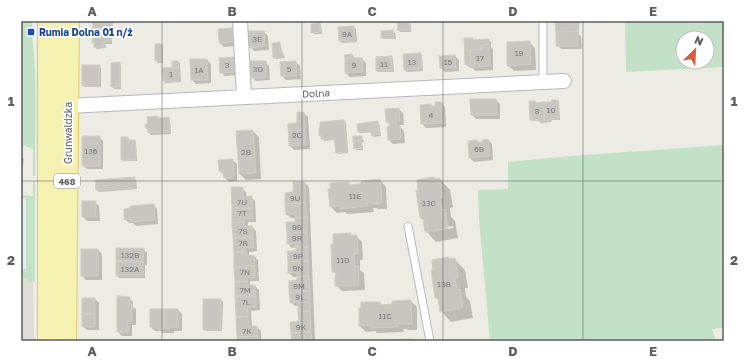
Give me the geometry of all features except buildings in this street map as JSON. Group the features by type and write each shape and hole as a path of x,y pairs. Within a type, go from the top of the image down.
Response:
{"main road":[{"name":"Grunwaldzka","path":"49,21 49,341"},
{"name":"Grunwaldzka","path":"65,341 68,21"}],"street":[{"path":"240,21 244,97"},
{"name":"Dolna","path":"68,106 564,80"}],"lane":[{"path":"543,21 543,82"},
{"path":"408,226 430,341"}],"shaded area":[{"path":"22,21 22,145 21,144"},
{"path":"21,278 33,281 34,341 21,341"}],"green space":[{"path":"22,21 32,21 30,36 32,36 34,53 36,106 35,176 33,176 33,149 22,145"},
{"path":"625,21 724,21 724,67 715,67 715,30 675,30 675,70 626,72"},
{"path":"724,145 724,328 712,329 716,341 490,341 479,219 478,190 508,189 508,162"},
{"path":"33,181 35,181 35,282 21,278 21,269 26,269 26,198 21,198 21,195 33,196"},
{"path":"413,338 413,341 370,341 371,340"}],"place":[{"name":"Rumia Dolna 01 n/ż","path":"31,32"}]}
